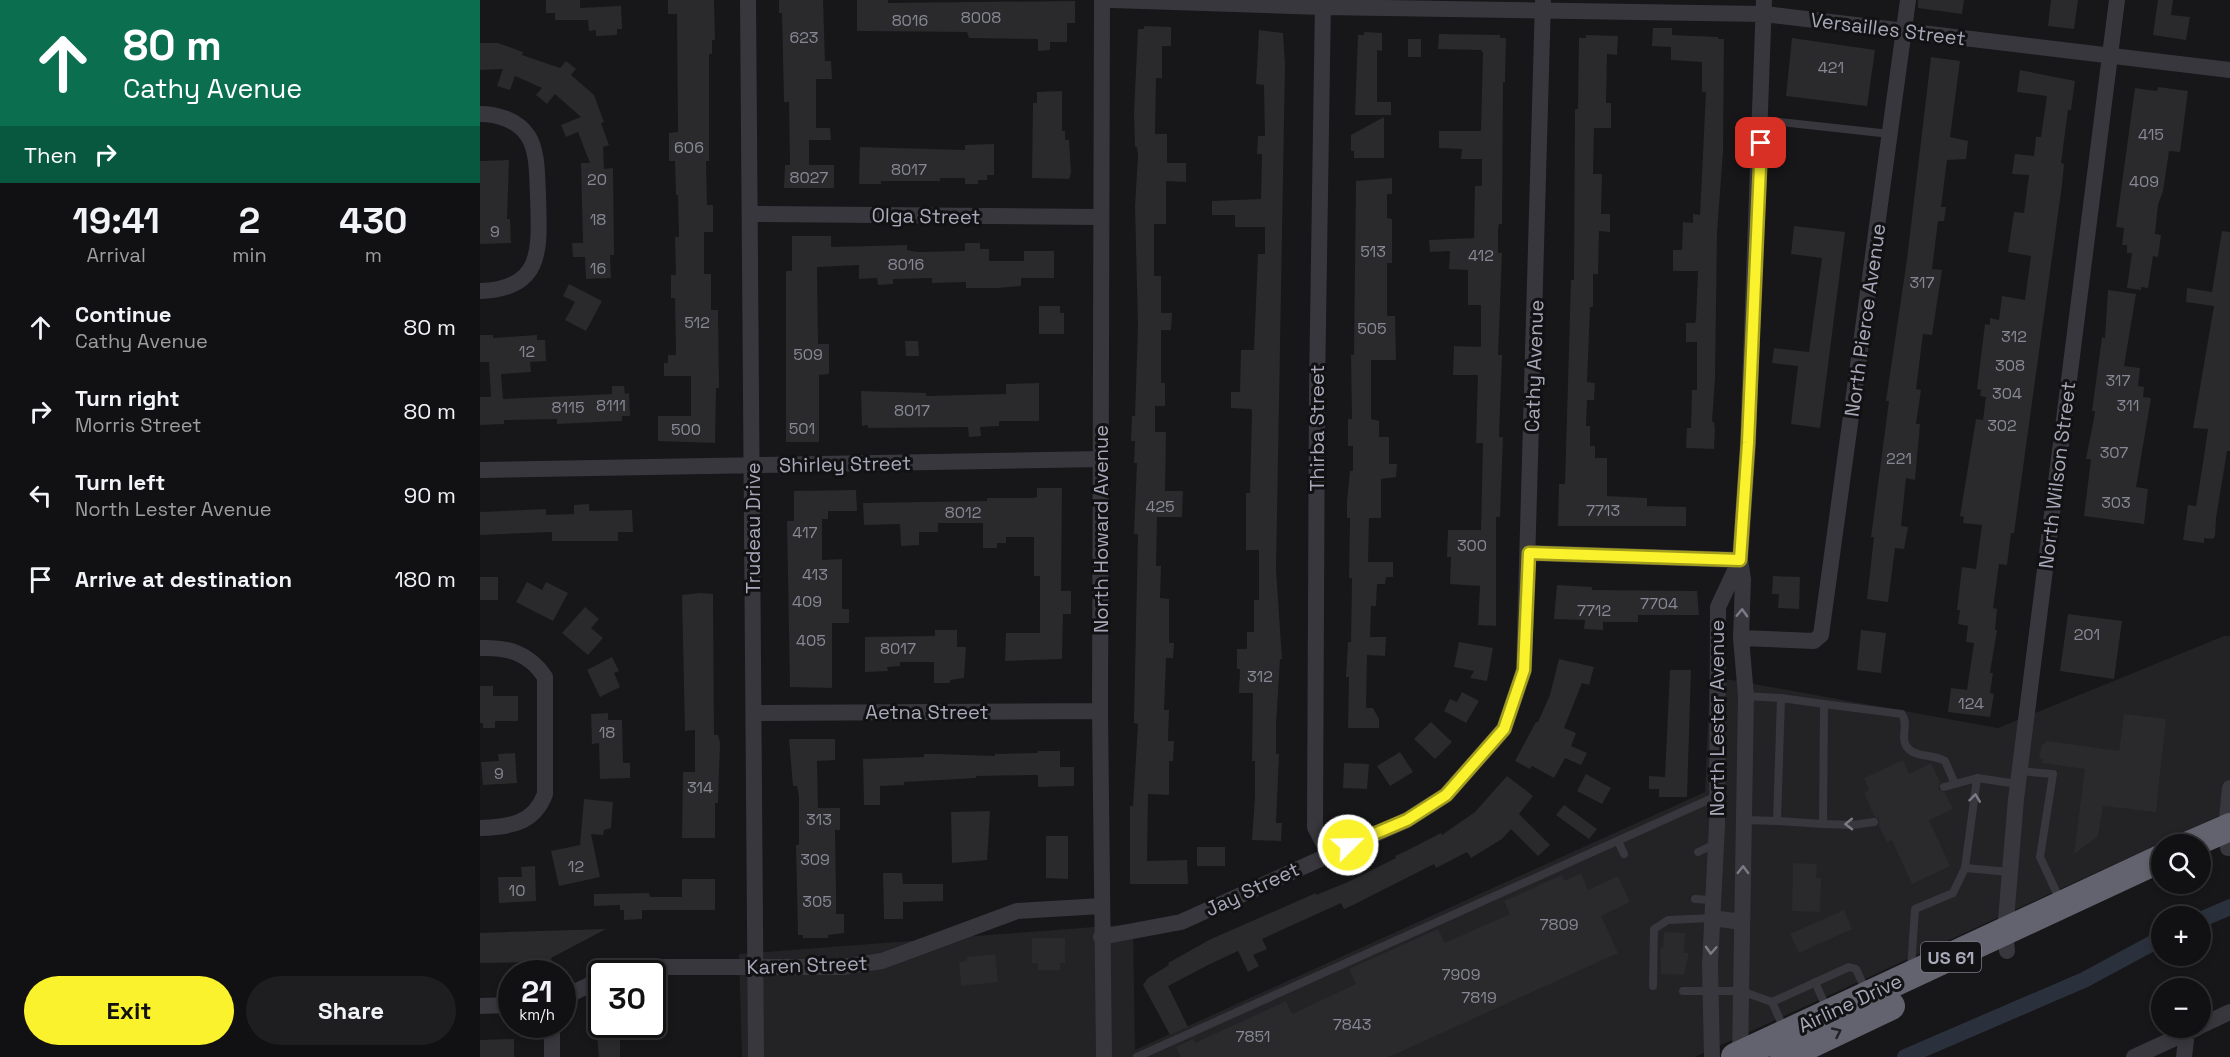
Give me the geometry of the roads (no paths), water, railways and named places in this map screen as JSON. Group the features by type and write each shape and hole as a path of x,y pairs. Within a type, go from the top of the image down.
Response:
{"highway":[{"path":"2211,841 2228,838"},
{"path":"2211,852 2228,838"},
{"name":"Airline Drive","path":"1738,1056 1785,1045 2006,941 2062,905 2151,863"},
{"name":"Airline Drive","path":"1785,1045 1829,1013 1910,975 2006,941 2151,883"}],"street":[{"name":"Trudeau Drive","path":"748,0 756,1057"},
{"name":"North Howard Avenue","path":"1102,0 1100,711 1104,1057"},
{"name":"Versailles Street","path":"1112,0 1764,7 1904,31 2230,70"},
{"name":"North Pierce Avenue","path":"1741,638 1814,641 1818,638 1846,458 1908,0"},
{"name":"North Wilson Street","path":"2006,941 2018,777 2117,0"},
{"name":"Thirba Street","path":"1323,3 1317,388 1315,827 1329,854"},
{"name":"Cathy Avenue","path":"1504,729 1524,670 1543,5"},
{"name":"North Lester Avenue","path":"1738,1056 1746,696 1741,638 1743,579 1740,560 1748,443 1762,120 1764,7"},
{"path":"480,114 493,114 511,120 529,136 537,169 539,248 532,268 523,279 500,289 480,291"},
{"name":"Olga Street","path":"751,214 1100,217"},
{"name":"Shirley Street","path":"480,471 1102,459"},
{"path":"1529,553 1740,560"},
{"name":"North Lester Avenue","path":"1712,1057 1710,992 1717,796 1718,607 1740,560"},
{"path":"480,648 499,648 523,654 537,665 545,677 545,794 539,809 523,821 499,828 480,828"},
{"name":"Aetna Street","path":"754,713 1100,711"},
{"name":"Jay Street","path":"1101,937 1181,922 1407,820 1446,795 1504,729"},
{"path":"2228,838 2230,788"},
{"name":"North Lester Avenue","path":"1716,844 1744,845"},
{"name":"Karen Street","path":"666,967 842,967 882,962 1017,911 1101,906"},
{"path":"1712,918 1742,922"},
{"path":"480,1006 498,1005"},
{"path":"2211,1021 2230,1012"},
{"path":"552,1038 552,1057"},
{"path":"2134,1057 2175,1038"},
{"path":"2184,1057 2191,1038"}],"lane":[{"path":"1762,120 1890,134"},
{"path":"1746,696 1781,698 1902,714 1906,720 1904,740 1907,747 1918,754 1944,761 1955,784"},
{"path":"1777,821 1781,698"},
{"path":"1823,824 1824,704"},
{"path":"1944,788 1977,778 2053,774 2040,857 2062,905"},
{"path":"1910,975 1915,909 1953,893 1965,868 1977,778"},
{"path":"1137,1057 1717,796"},
{"path":"1744,820 1852,825 1874,822"},
{"path":"1618,841 1624,854"},
{"path":"1698,852 1716,844"},
{"path":"1965,868 2010,872"},
{"path":"1695,899 1713,900"},
{"path":"1653,986 1654,929 1668,921 1712,918"},
{"path":"1683,991 1741,991 1772,1002 1842,969 1856,969 1868,995"},
{"path":"1815,982 1829,1013"},
{"path":"1772,1002 1785,1045"}],"waterway":[{"path":"2211,915 2230,907"},
{"path":"1905,1057 2084,980 2151,944"}]}
